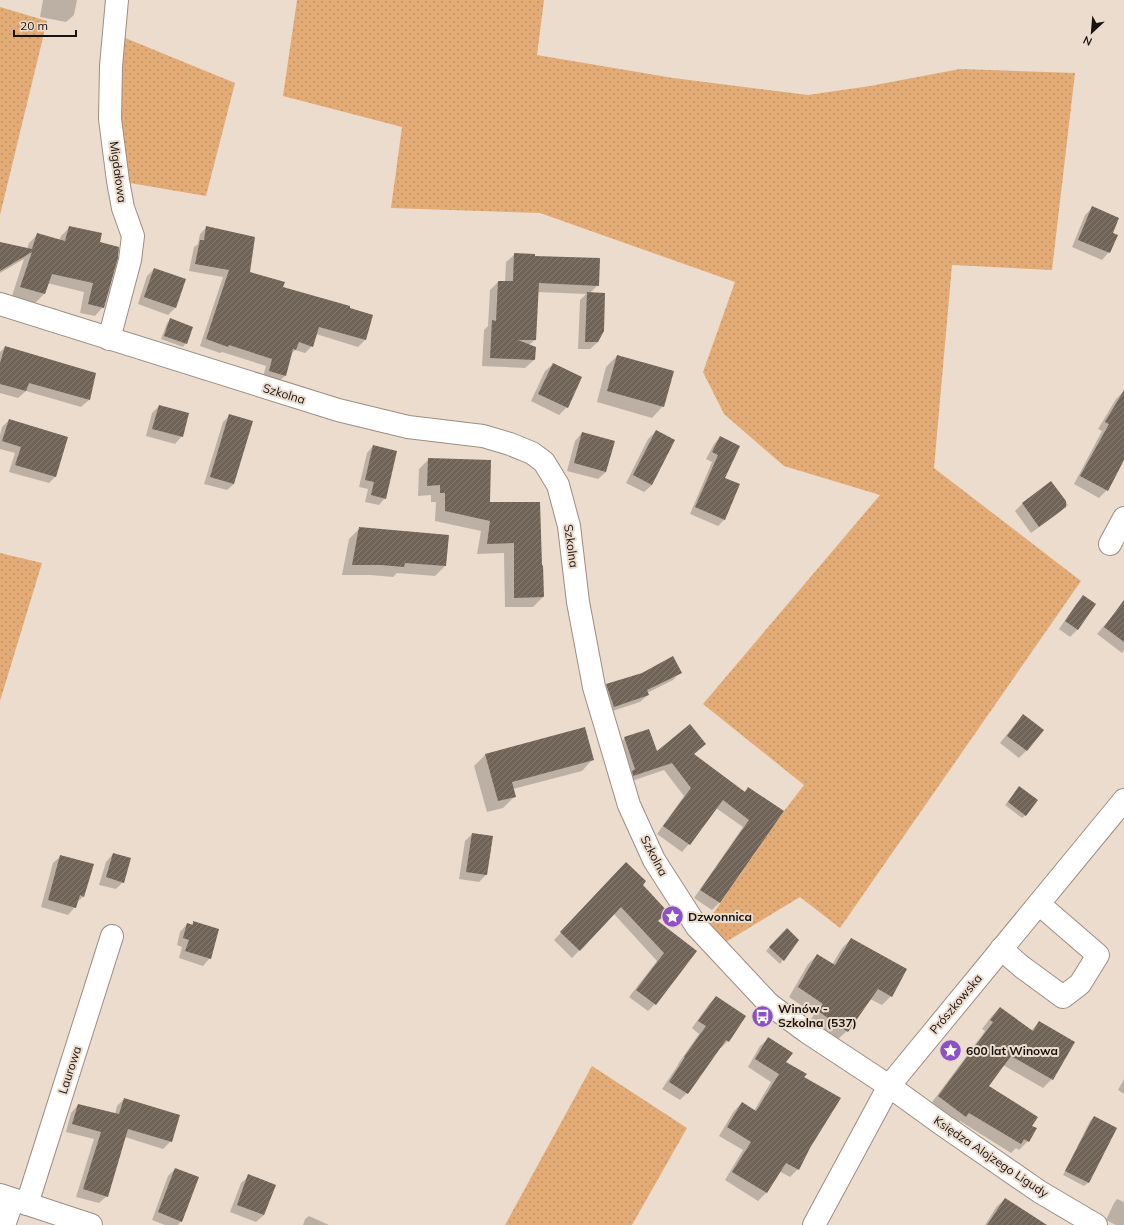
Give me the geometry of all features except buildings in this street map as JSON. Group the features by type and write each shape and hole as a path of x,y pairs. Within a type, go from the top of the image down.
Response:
{"street":[{"name":"Migdałowa","path":"109,339 130,260 133,236 123,208 119,188 110,119 111,66 116,0"},
{"name":"Szkolna","path":"0,304 338,410 408,427 483,436 510,444 532,453 544,462 558,485 569,526 578,602 594,687 629,806 654,860 697,927 769,1004 807,1032 889,1086"},
{"path":"1110,544 1124,518"},
{"name":"Prószkowska","path":"814,1225 889,1086 1124,800"},
{"path":"1001,950 1062,996 1080,984 1098,955 1039,904"},
{"name":"Laurowa","path":"4,1225 112,936"},
{"name":"Księdza Alojzego Ligudy","path":"889,1086 1040,1192 1096,1225"},
{"path":"13,1200 91,1225"}],"shaded area":[{"path":"297,0 544,0 537,55 673,78 808,95 870,86 960,69 1075,73 1052,270 952,265 934,468 1081,581 840,928 800,897 716,948 701,931 784,811 804,785 703,704 880,495 784,466 724,414 703,372 735,282 540,213 391,208 402,127 283,96"},
{"path":"0,7 47,21 0,215"},
{"path":"113,33 235,83 206,196 118,181"},
{"path":"0,553 42,563 0,701"},
{"path":"592,1066 687,1128 632,1225 505,1225"}],"place":[{"name":"Dzwonnica","path":"672,917"},
{"name":"Winów - Szkolna (537)","path":"763,1016"},
{"name":"600 lat Winowa","path":"951,1051"}]}
